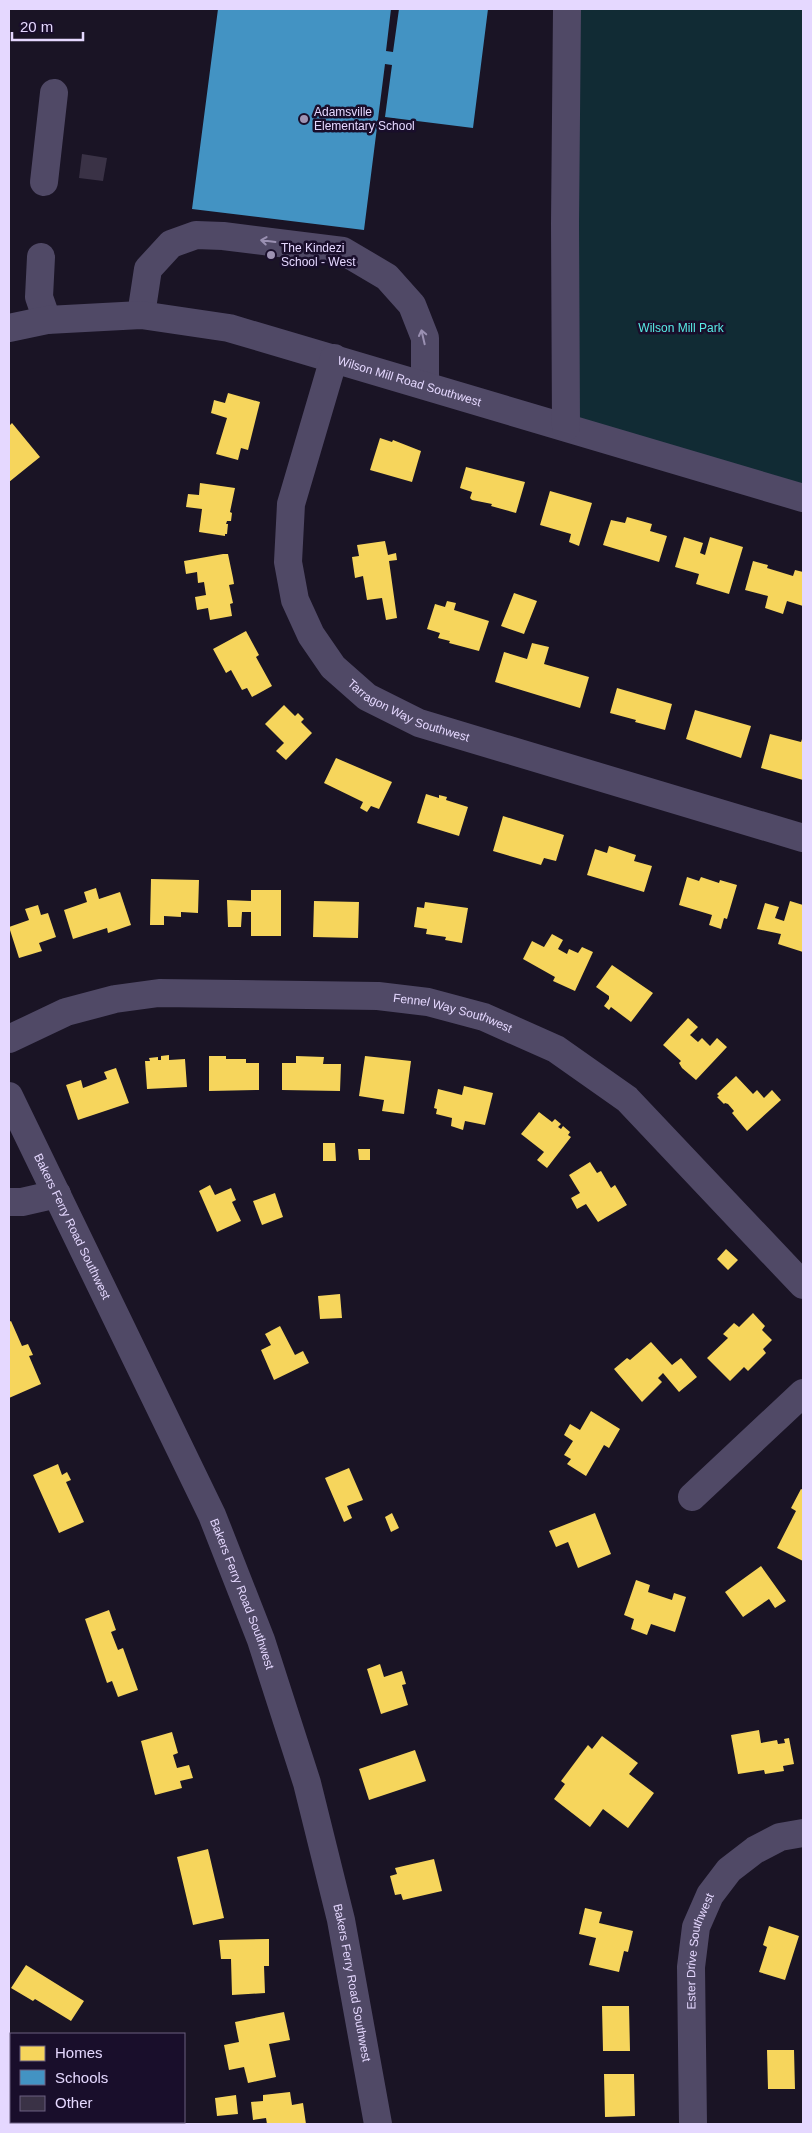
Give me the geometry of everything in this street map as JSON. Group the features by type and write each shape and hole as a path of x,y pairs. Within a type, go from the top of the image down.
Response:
{"street":[{"path":"566,427 565,213 567,9"},
{"path":"44,182 54,93"},
{"path":"141,315 148,269 171,244 196,235 223,236 343,251 388,277 412,305 424,338 425,385"},
{"path":"41,257 38,297 47,320"},
{"name":"Wilson Mill Road Southwest","path":"9,328 47,320 141,315 229,328 803,498"},
{"name":"Tarragon Way Southwest","path":"334,358 291,504 288,562 295,600 311,635 333,667 367,697 419,722 803,838"},
{"name":"Fennel Way Southwest","path":"9,1039 66,1012 115,999 159,993 378,996 428,1002 484,1017 556,1049 627,1099 803,1285"},
{"name":"Bakers Ferry Road Southwest","path":"9,1096 212,1514 261,1640 307,1782 341,1920 378,2124"},
{"path":"9,1202 22,1202 57,1194"},
{"path":"692,1497 803,1393"},
{"name":"Ester Drive Southwest","path":"693,2124 691,1967 696,1927 710,1895 729,1870 755,1850 780,1837 803,1833"}],"green space":[{"name":"Wilson Mill Park","path":"572,9 803,9 803,493 555,426"}],"building: Homes":[{"path":"228,393 260,402 248,450 241,448 238,460 216,454 227,418 211,413 214,400 225,403"},
{"path":"12,423 40,457 9,482 9,426"},
{"path":"380,438 392,442 393,440 421,451 412,482 370,470"},
{"path":"466,467 525,482 516,513 491,506 492,504 472,500 470,498 472,492 460,488"},
{"path":"200,483 235,488 230,512 232,513 231,521 227,521 227,534 225,536 199,532 202,509 186,507 188,494 199,495"},
{"path":"550,491 592,503 579,546 569,542 571,534 540,525"},
{"path":"627,517 652,524 650,531 667,536 659,562 603,545 611,520 625,523"},
{"path":"684,537 703,543 700,553 705,555 710,537 743,547 729,594 696,584 699,574 675,567"},
{"path":"385,541 388,555 396,553 397,560 389,561 397,618 386,620 382,598 367,600 363,576 355,578 352,557 359,556 357,545"},
{"path":"228,554 234,584 229,585 233,603 230,604 232,616 210,620 208,608 197,610 195,597 206,595 204,582 198,583 197,572 186,574 184,561"},
{"path":"753,561 768,565 767,568 793,576 795,570 803,572 803,606 787,601 783,614 765,608 768,596 745,590"},
{"path":"514,593 537,601 524,634 501,626"},
{"path":"447,601 456,603 454,610 489,621 479,651 449,643 450,641 438,638 440,633 427,629 435,604 445,607"},
{"path":"246,631 259,655 256,657 272,686 252,697 247,688 242,690 231,670 226,673 213,649"},
{"path":"532,643 549,647 544,664 589,677 580,708 495,682 504,652 527,659"},
{"path":"617,688 672,704 665,730 610,713"},
{"path":"284,705 295,716 298,713 304,719 301,722 312,733 286,760 276,751 284,743 265,724"},
{"path":"695,710 751,726 741,758 686,739"},
{"path":"770,734 801,742 803,736 803,780 761,768"},
{"path":"336,758 392,782 379,809 371,806 367,812 360,808 363,802 324,783"},
{"path":"426,794 439,798 439,795 447,797 446,800 468,807 459,836 417,823"},
{"path":"503,816 564,835 556,861 544,858 541,865 493,851"},
{"path":"609,846 636,855 634,861 652,866 644,892 587,875 595,849 607,853"},
{"path":"687,877 699,881 701,877 719,883 720,880 737,885 727,919 724,918 721,929 709,925 712,915 679,905"},
{"path":"151,879 199,880 198,913 181,912 181,917 164,916 164,925 150,925"},
{"path":"96,888 99,899 120,892 131,925 108,933 107,928 73,939 64,910 87,902 84,892"},
{"path":"251,890 281,890 281,936 251,936 251,912 242,912 241,927 228,927 227,900 251,901"},
{"path":"314,901 359,902 358,938 313,937"},
{"path":"790,901 803,905 803,952 778,944 781,934 757,929 765,903 779,907 775,918 784,921"},
{"path":"425,902 468,908 462,943 445,940 446,937 426,934 427,929 414,927 417,907 424,908"},
{"path":"38,905 41,915 48,913 56,937 39,943 42,951 19,958 9,927 29,920 25,909"},
{"path":"552,934 563,940 558,949 567,954 569,949 578,953 582,947 593,952 575,991 553,981 555,977 523,959 532,941 544,947"},
{"path":"612,965 653,993 631,1022 611,1007 609,1010 604,1006 609,996 596,987"},
{"path":"688,1018 698,1027 690,1035 698,1042 702,1038 710,1046 717,1038 727,1047 696,1080 682,1068 679,1063 681,1061 663,1045"},
{"path":"169,1055 169,1060 185,1059 187,1087 147,1089 145,1061 150,1061 149,1058 158,1057 158,1060 161,1060 161,1056"},
{"path":"209,1056 226,1056 226,1059 246,1059 246,1063 259,1063 259,1090 209,1091"},
{"path":"296,1056 324,1057 323,1064 341,1064 340,1091 282,1090 282,1063 296,1063"},
{"path":"365,1056 411,1061 404,1114 382,1111 384,1100 359,1096"},
{"path":"116,1068 129,1103 78,1120 66,1085 81,1080 83,1088 107,1079 104,1072"},
{"path":"736,1076 753,1094 757,1090 764,1098 772,1090 781,1100 747,1131 732,1113 734,1111 728,1104 724,1104 717,1097 719,1096 717,1094"},
{"path":"464,1086 493,1093 485,1125 465,1121 463,1130 451,1126 452,1118 436,1114 437,1109 434,1108 438,1089 462,1095"},
{"path":"539,1112 552,1122 555,1119 561,1124 558,1127 561,1129 563,1126 570,1132 568,1135 571,1137 547,1168 537,1160 544,1152 521,1134"},
{"path":"323,1143 335,1143 336,1161 323,1161"},
{"path":"358,1149 370,1149 370,1160 359,1160"},
{"path":"590,1162 597,1173 601,1171 611,1188 615,1185 627,1205 598,1222 586,1204 577,1209 571,1198 580,1193 569,1175"},
{"path":"210,1185 215,1195 231,1188 236,1200 232,1202 241,1221 217,1232 199,1191"},
{"path":"275,1193 283,1217 262,1225 253,1201"},
{"path":"726,1249 738,1260 728,1270 717,1259"},
{"path":"340,1294 342,1318 320,1319 318,1296"},
{"path":"753,1313 765,1326 762,1330 772,1340 763,1349 766,1353 748,1371 744,1367 730,1381 707,1358 728,1338 723,1334 734,1323 739,1327"},
{"path":"11,1321 22,1346 28,1344 33,1355 29,1356 41,1384 9,1398 9,1322"},
{"path":"280,1326 295,1355 303,1351 309,1363 274,1380 261,1350 271,1345 265,1334"},
{"path":"651,1342 672,1365 681,1358 697,1377 679,1392 663,1373 658,1378 662,1382 642,1402 614,1369 627,1358 630,1360"},
{"path":"591,1411 620,1429 609,1448 604,1445 586,1476 567,1464 571,1459 564,1455 573,1441 564,1435 570,1424 580,1430"},
{"path":"58,1464 62,1475 67,1472 71,1480 66,1482 84,1522 59,1533 33,1475"},
{"path":"349,1468 363,1500 347,1506 352,1518 344,1522 325,1478"},
{"path":"801,1489 803,1490 803,1561 777,1548 796,1511 791,1508"},
{"path":"392,1513 399,1528 391,1532 385,1517"},
{"path":"595,1513 611,1554 578,1568 568,1542 556,1547 549,1531"},
{"path":"761,1566 786,1601 775,1608 769,1599 743,1617 725,1592"},
{"path":"636,1580 650,1585 648,1592 672,1600 674,1593 686,1597 675,1632 651,1624 647,1635 631,1629 634,1619 624,1615"},
{"path":"109,1610 116,1630 111,1632 118,1650 123,1648 138,1690 118,1697 112,1681 107,1683 85,1619"},
{"path":"380,1664 384,1677 402,1671 406,1684 402,1685 408,1705 381,1714 367,1669"},
{"path":"759,1730 761,1743 777,1740 778,1744 785,1743 784,1739 789,1738 794,1764 783,1766 784,1771 765,1774 764,1770 738,1774 731,1735"},
{"path":"172,1732 178,1753 173,1755 177,1768 189,1765 193,1778 180,1781 182,1788 155,1795 141,1741"},
{"path":"602,1736 638,1763 629,1774 654,1793 628,1828 603,1809 590,1827 554,1799 565,1784 561,1781 588,1745 592,1749"},
{"path":"415,1750 426,1781 369,1800 359,1769"},
{"path":"208,1849 224,1918 193,1925 177,1857"},
{"path":"434,1859 442,1891 403,1900 401,1894 395,1895 390,1876 397,1874 395,1868"},
{"path":"585,1908 602,1912 599,1923 633,1931 628,1952 624,1951 619,1972 589,1965 596,1938 579,1934"},
{"path":"769,1926 799,1936 785,1980 759,1972 767,1947 763,1945"},
{"path":"269,1939 269,1966 264,1966 265,1993 232,1995 231,1959 221,1959 219,1940"},
{"path":"26,1965 84,2001 71,2021 35,1999 33,2001 11,1988"},
{"path":"602,2006 629,2006 630,2051 603,2051"},
{"path":"284,2012 290,2040 269,2044 276,2077 248,2083 244,2067 229,2070 224,2045 239,2042 235,2022"},
{"path":"767,2050 794,2050 795,2089 768,2089"},
{"path":"604,2074 634,2074 635,2116 605,2117"},
{"path":"290,2092 292,2105 303,2103 306,2124 267,2124 266,2118 253,2120 251,2102 263,2101 263,2095"},
{"path":"236,2095 238,2114 217,2116 215,2098"},
{"path":"110,2123 141,2124 110,2124"}],"building: Schools":[{"path":"218,9 391,9 386,51 393,52 399,9 488,9 473,128 385,117 392,65 385,64 364,230 192,209"}],"building: Other":[{"path":"82,154 107,158 103,181 79,178"}],"place":[{"name":"Adamsville Elementary School","path":"304,119"},
{"name":"The Kindezi School - West","path":"271,255"}]}
